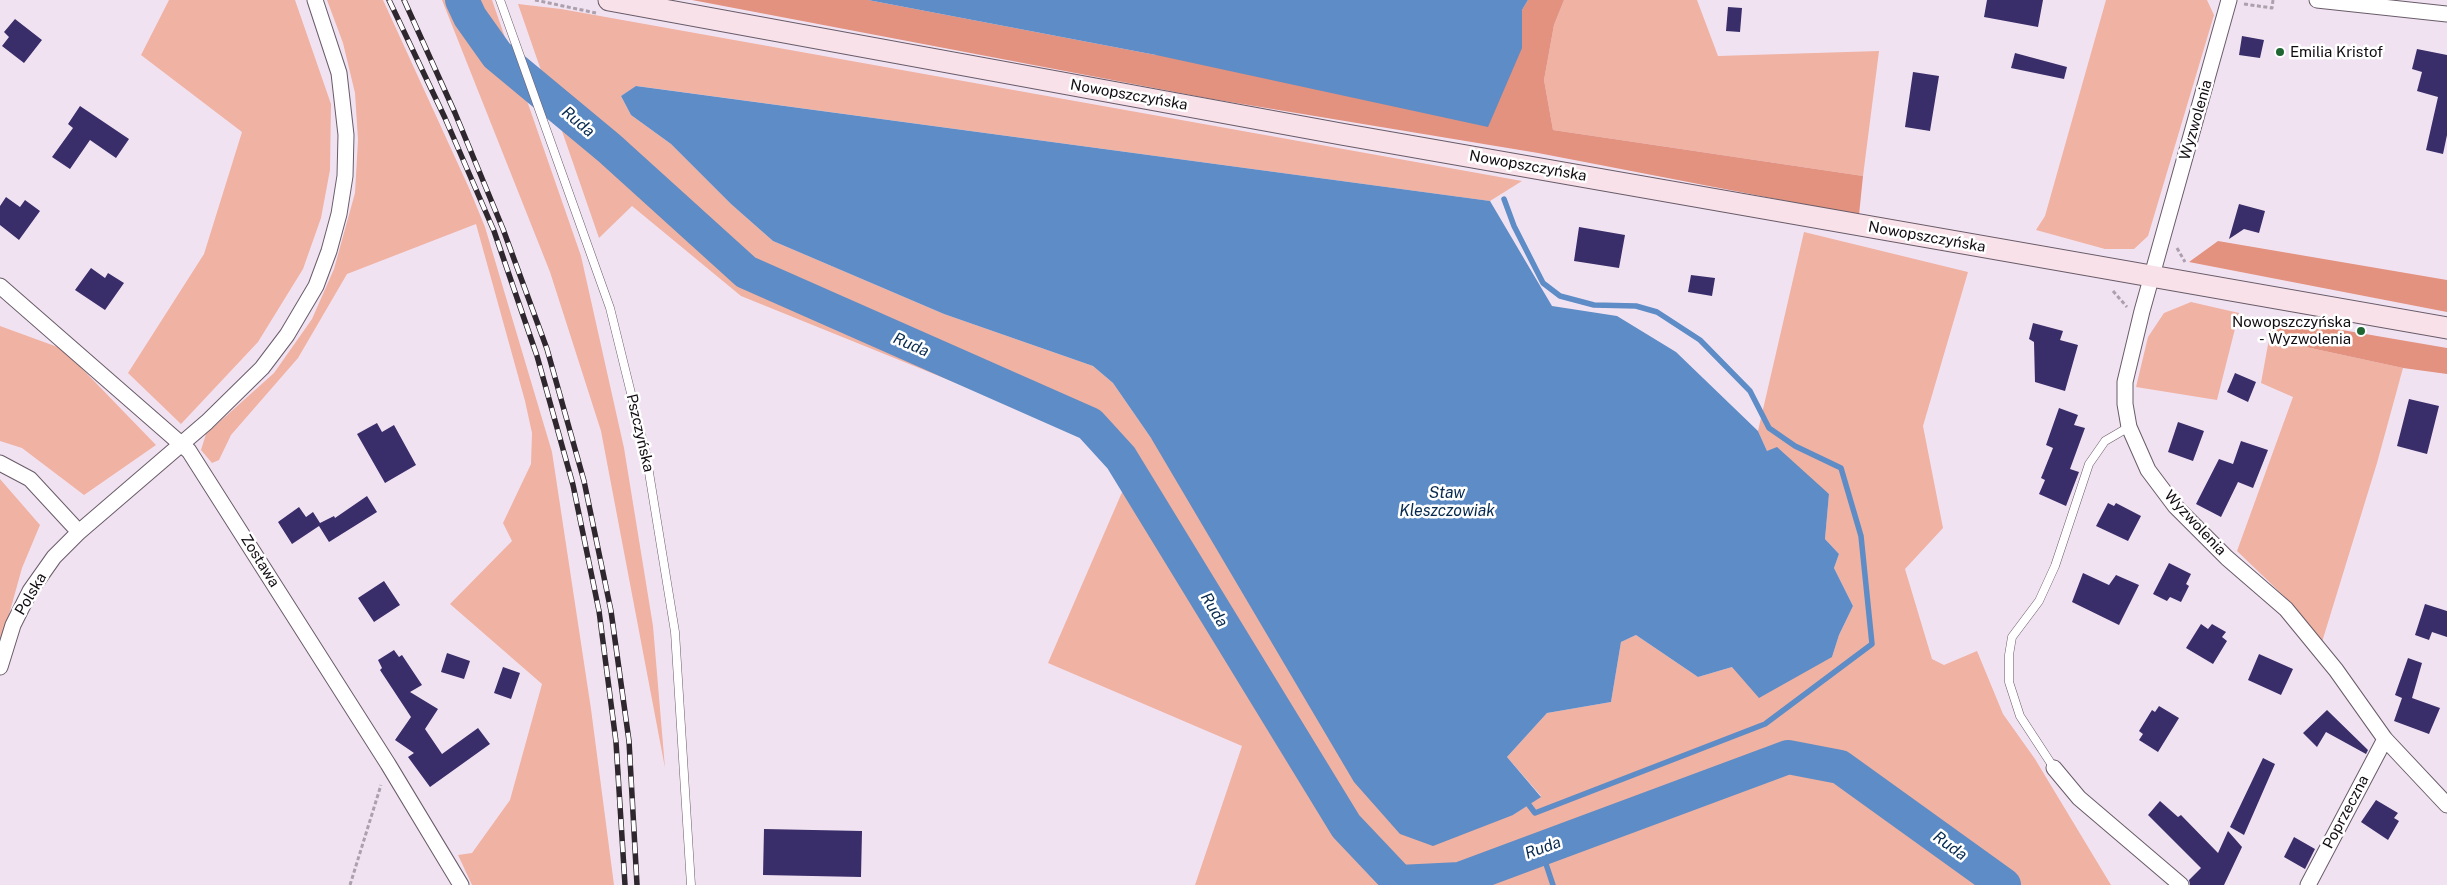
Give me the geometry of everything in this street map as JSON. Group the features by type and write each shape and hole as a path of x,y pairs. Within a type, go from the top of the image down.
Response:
{"main road":[{"name":"Nowopszczyńska","path":"609,0 1371,139 2447,328"}],"street":[{"name":"Polska","path":"0,666 13,626 30,591 54,557 79,532 182,444 239,392 275,352 307,303 329,251 339,214 345,176 345,112 335,56 315,0"},
{"path":"2317,0 2447,14"},
{"name":"Wyzwolenia","path":"2234,3 2152,275 2125,382 2125,404 2129,427 2148,470 2175,506 2227,558 2286,609 2336,670 2385,739 2447,805"},
{"name":"Zostawa","path":"0,286 182,444 199,465 388,764 461,885"},
{"path":"0,463 30,479 79,532"},
{"name":"Poprzeczna","path":"2308,885 2385,739"},
{"path":"2054,768 2079,798 2181,885"}],"lane":[{"name":"Pszczyńska","path":"500,0 610,308 646,454 676,632 691,885"},
{"path":"2054,768 2020,716 2009,682 2009,655 2012,637 2039,601 2055,566 2089,464 2105,441 2129,427"}],"path":[{"path":"535,0 561,6"},
{"path":"2234,3 2272,8 2273,0"},
{"path":"350,885 388,764"}],"shaded area":[{"path":"169,0 295,0 331,104 330,170 321,218 303,269 258,342 181,424 128,373 204,254 242,132 141,55"},
{"path":"327,0 383,0 485,227 552,452 591,709 614,885 472,885 458,855 472,853 510,800 542,684 450,604 512,541 503,523 531,464 532,433 525,401 476,224 347,274 298,358 231,435 219,460 212,463 201,450 206,434 274,373 312,319 334,269 355,193 358,140 355,93 343,43"},
{"path":"442,0 492,0 581,256 624,448 653,626 665,768 601,431 550,272"},
{"path":"692,0 868,0 1156,55 1522,48 1522,10 1528,0 1564,0 1554,25 1544,80 1553,130 1863,176 1859,215 1538,153 1212,99"},
{"path":"1564,0 1697,0 1718,56 1879,51 1863,176 1553,130 1544,80 1554,25"},
{"path":"2106,0 2207,0 2214,15 2148,236 2134,249 2105,249 2036,230 2045,216"},
{"path":"518,4 561,9 1522,181 1490,201 637,86 621,96 631,115 671,144 731,204 773,241 944,314 1093,366 1113,383 1151,438 1513,815 1541,796 1507,757 1547,713 1611,702 1621,642 1636,635 1698,677 1732,667 1832,657 1839,635 1853,606 1834,568 1839,554 1825,539 1829,494 1767,451 1758,431 1804,232 1968,272 1923,426 1943,528 1905,569 1932,659 1944,665 1977,651 2003,714 2035,759 2111,885 1195,885 1242,746 1048,663 1126,483 1087,436 741,296 632,206 599,238"},
{"path":"2218,241 2447,280 2447,312 2189,262"},
{"path":"2191,302 2239,313 2217,400 2136,387 2148,337 2164,313"},
{"path":"2272,318 2447,348 2447,374 2403,368 2269,339"},
{"path":"0,326 63,349 156,445 84,495 22,448 0,441"},
{"path":"2269,339 2403,368 2377,463 2322,642 2287,599 2237,551 2293,397 2261,383"},
{"path":"0,479 40,525 22,568 0,647"}],"water":[{"path":"868,0 1528,0 1522,10 1522,48 1488,127 1156,55"},
{"name":"Staw Kleszczowiak","path":"636,86 1490,201 1552,306 1617,316 1676,352 1758,431 1767,451 1777,447 1829,494 1825,539 1839,554 1834,568 1853,606 1839,635 1832,657 1759,698 1732,667 1698,677 1636,635 1621,642 1611,702 1547,713 1507,757 1541,797 1513,815 1433,846 1400,834 1354,782 1151,438 1113,383 1093,366 944,314 773,241 731,204 671,144 631,115 621,96"}],"building":[{"path":"1987,0 2043,0 2038,27 1984,17"},
{"path":"1728,7 1742,8 1740,32 1726,31"},
{"path":"15,19 42,40 24,63 2,46 9,37 4,32"},
{"path":"2242,36 2264,40 2260,58 2239,55"},
{"path":"2417,49 2447,55 2447,135 2443,154 2426,150 2438,97 2417,91 2422,72 2412,69"},
{"path":"2015,53 2067,67 2064,79 2011,68"},
{"path":"1913,72 1939,76 1930,131 1905,127"},
{"path":"80,106 129,139 116,158 90,140 70,169 52,157 73,128 68,124"},
{"path":"6,197 20,207 25,200 40,211 19,240 0,225 0,206"},
{"path":"2239,204 2265,211 2259,233 2244,229 2229,239"},
{"path":"1579,227 1625,235 1619,268 1574,261"},
{"path":"91,268 105,278 108,273 124,283 105,310 75,290"},
{"path":"1691,275 1715,278 1712,296 1688,292"},
{"path":"2033,323 2063,331 2060,340 2078,345 2065,391 2035,382 2034,342 2029,339"},
{"path":"2235,373 2256,382 2248,402 2227,392"},
{"path":"2409,399 2439,406 2427,454 2397,446"},
{"path":"2059,408 2078,415 2074,425 2085,428 2070,469 2079,472 2066,506 2039,494 2045,480 2041,478 2053,448 2046,445"},
{"path":"2178,422 2204,431 2193,461 2168,452"},
{"path":"377,423 382,432 394,425 416,465 385,483 357,434"},
{"path":"2241,441 2268,450 2253,488 2238,482 2221,517 2196,504 2219,459 2233,464"},
{"path":"367,496 377,512 329,542 319,526 292,544 278,522 299,507 306,517 313,512 320,523 334,516 335,518"},
{"path":"2108,503 2114,506 2116,503 2141,516 2128,541 2096,526"},
{"path":"2169,563 2191,574 2186,584 2189,586 2181,602 2170,597 2167,601 2153,594"},
{"path":"2083,573 2109,585 2116,575 2139,585 2119,625 2072,602"},
{"path":"384,581 400,605 374,622 358,598"},
{"path":"2425,604 2447,611 2447,637 2432,632 2429,640 2415,635"},
{"path":"2201,624 2208,629 2212,624 2226,632 2222,637 2227,641 2213,664 2186,648"},
{"path":"394,650 399,657 402,655 422,685 410,692 438,709 425,729 442,754 478,728 490,744 430,787 408,757 414,753 395,740 411,717 380,670 382,668 378,660"},
{"path":"447,653 470,661 464,679 441,672"},
{"path":"2259,654 2293,669 2281,695 2248,680"},
{"path":"2408,658 2422,663 2412,698 2440,708 2429,734 2394,721 2402,698 2395,695"},
{"path":"503,667 520,673 511,699 494,693"},
{"path":"2159,706 2179,718 2158,752 2139,740 2143,734 2139,731 2152,710 2155,712"},
{"path":"2327,710 2368,750 2366,754 2326,732 2317,747 2303,733"},
{"path":"2263,758 2275,764 2244,835 2230,827"},
{"path":"2376,800 2398,813 2394,818 2399,821 2388,840 2361,822"},
{"path":"2160,801 2178,817 2181,815 2218,853 2228,831 2242,847 2224,885 2190,885 2189,880 2201,868 2148,815"},
{"path":"764,829 862,831 861,877 763,875"},
{"path":"2294,837 2315,849 2305,869 2284,857"}],"waterway":[{"name":"Ruda","path":"462,0 470,17 497,55 609,148 746,272 1090,424 1121,458 1346,826 1399,882 1460,879 1788,757 1840,767 2004,885"},
{"path":"1504,199 1514,226 1543,283 1560,296 1594,305 1636,306 1657,312 1700,340 1750,391 1769,428 1795,446 1841,468 1861,536 1872,644 1765,724 1535,813 1529,805"},
{"path":"1541,849 1553,885"}],"railway":[{"path":"389,0 445,118 494,231 537,356 573,485 599,611 616,742 625,885"},
{"path":"404,0 455,113 503,229 547,349 584,481 611,611 629,741 637,885"}],"place":[{"name":"Emilia Kristof","path":"2280,52"},
{"name":"Nowopszczyńska - Wyzwolenia","path":"2361,331"}]}
